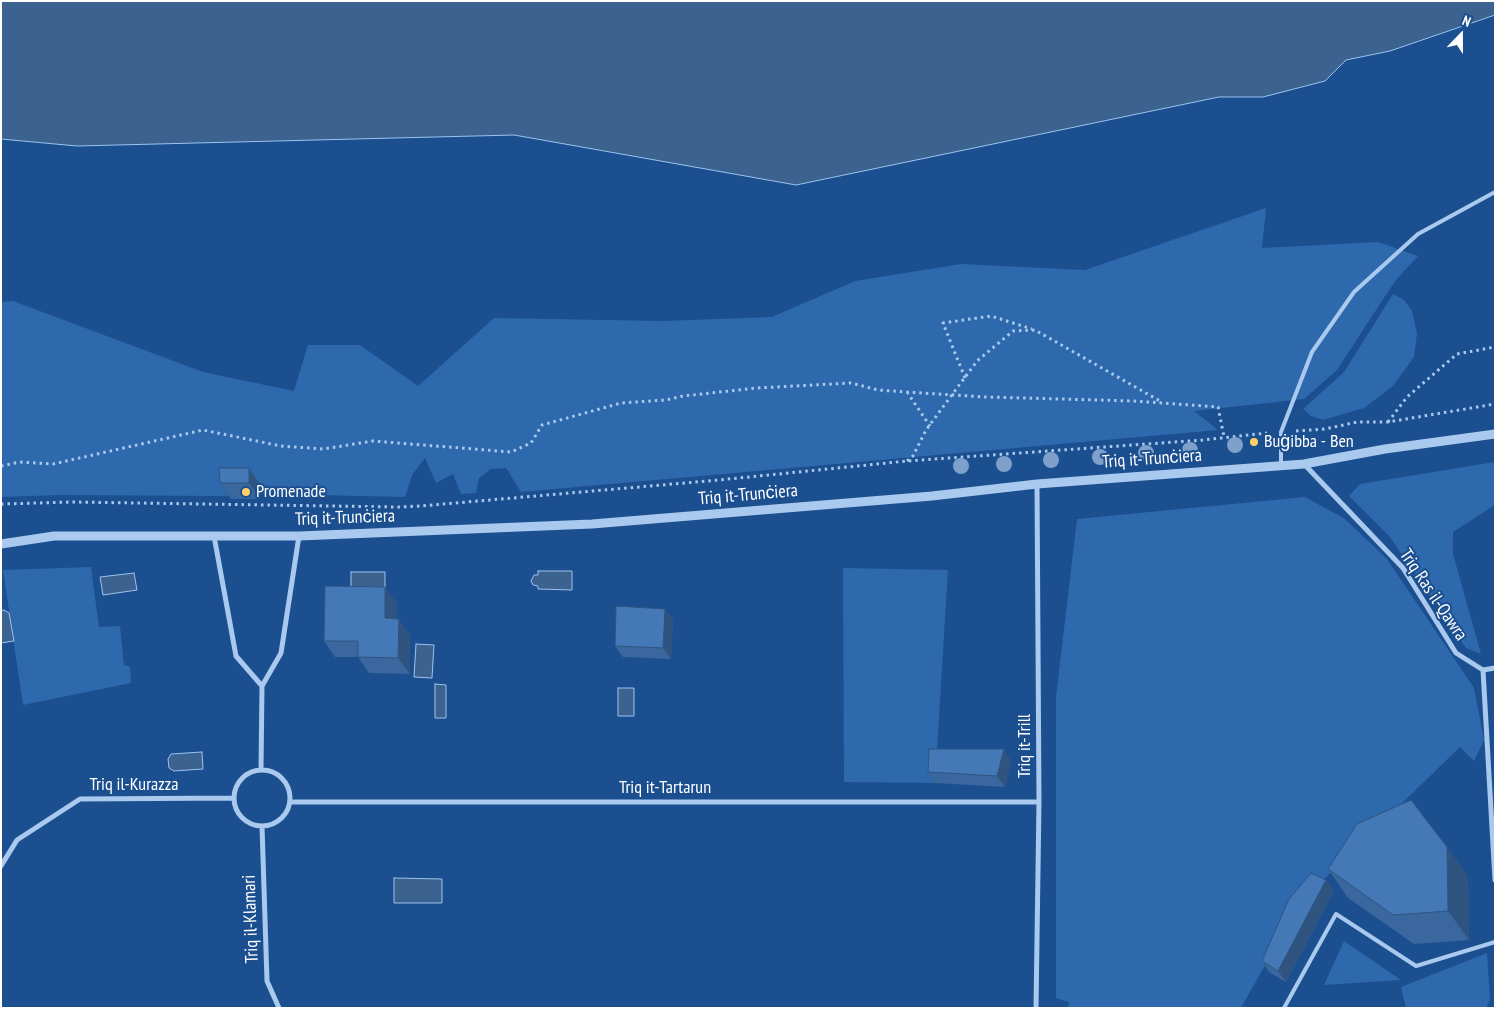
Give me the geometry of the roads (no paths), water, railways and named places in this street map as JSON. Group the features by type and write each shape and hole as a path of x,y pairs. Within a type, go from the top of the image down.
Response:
{"street":[{"name":"Triq it-Trunċiera","path":"1,544 54,536 299,536 592,524 922,497 1037,484 1304,464 1385,449 1495,434"},
{"name":"Triq Ras il-Qawra","path":"1304,464 1403,568 1456,653 1483,670"},
{"name":"Triq it-Trill","path":"1036,1008 1039,802 1037,484"},
{"path":"214,536 236,656 262,686"},
{"path":"261,770 262,686 280,653 299,536"},
{"path":"1495,668 1483,670 1495,880"},
{"path":"261,770 280,776 290,792 290,802 282,819 274,824 262,826 253,825 244,820 238,812 234,798 241,780 248,774 261,770"},
{"name":"Triq il-Kurazza","path":"1,866 17,840 80,799 234,798"},
{"name":"Triq it-Tartarun","path":"290,802 1039,802"},
{"name":"Triq il-Klamari","path":"262,826 267,981 279,1008"}],"lane":[{"path":"1281,466 1281,432 1312,352 1354,292 1418,234 1495,192"},
{"path":"1284,1008 1336,914 1416,966 1495,942"}],"place":[{"name":"Buġibba - Ben","path":"1254,442"},
{"name":"Promenade","path":"246,492"}]}
